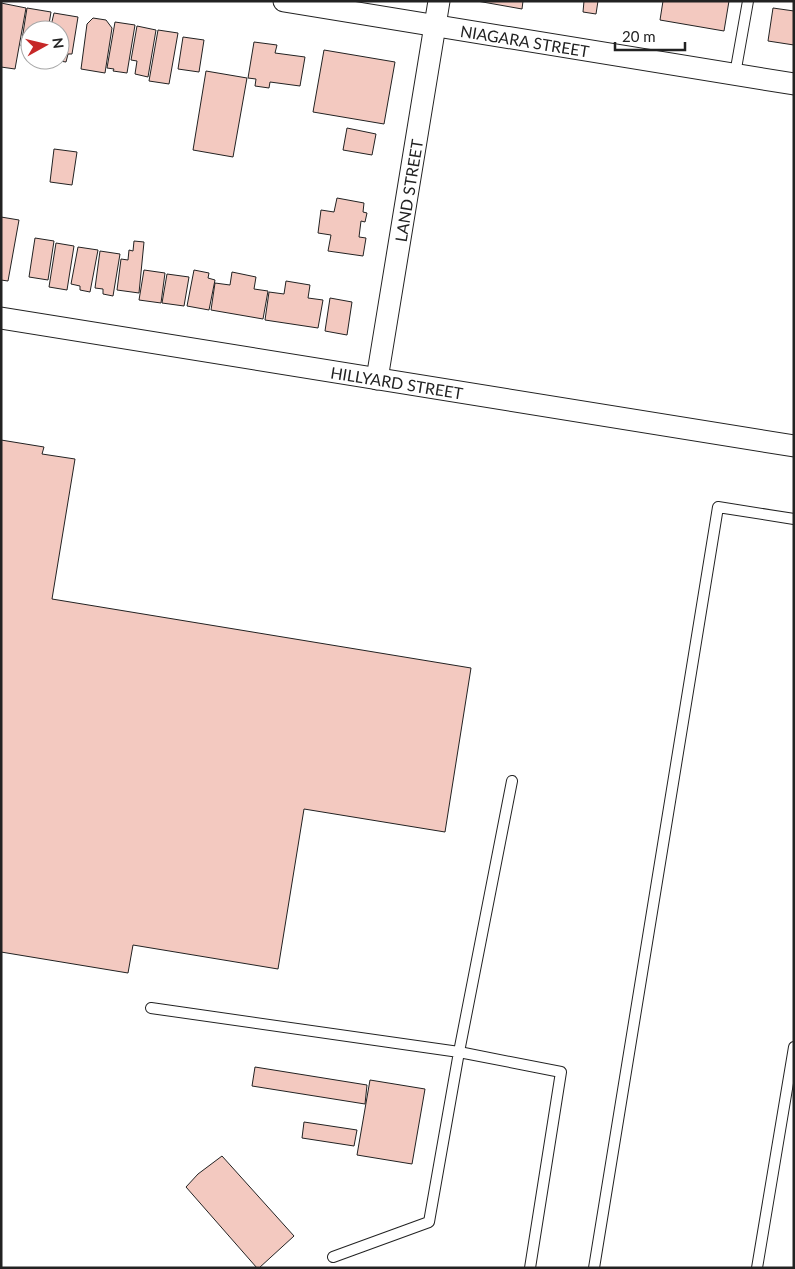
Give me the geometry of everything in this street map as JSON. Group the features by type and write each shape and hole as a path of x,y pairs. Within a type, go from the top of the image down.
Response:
{"street":[{"name":"NIAGARA STREET","path":"284,1 794,84"},
{"name":"LAND STREET","path":"377,379 439,1"},
{"name":"HILLYARD STREET","path":"1,318 794,446"}],"lane":[{"path":"735,74 748,1"},
{"path":"594,1268 718,507 794,519"},
{"path":"333,1257 428,1222 512,782"},
{"path":"151,1008 459,1052 561,1072 530,1268"},
{"path":"757,1268 794,1047"}],"building":[{"path":"477,1 523,1 522,9"},
{"path":"584,1 598,1 596,14 583,12"},
{"path":"663,1 729,1 724,31 660,20"},
{"path":"1,3 26,8 24,20 20,20 20,41 15,69 1,67"},
{"path":"27,8 51,12 50,20 25,20"},
{"path":"773,8 794,11 794,45 768,41"},
{"path":"54,13 78,17 72,54 70,54 70,20 52,20"},
{"path":"93,18 106,20 112,28 105,73 81,69 87,24"},
{"path":"115,22 135,25 127,73 107,68"},
{"path":"137,26 156,30 148,77 135,74 137,61 131,60"},
{"path":"158,30 178,33 169,84 149,81"},
{"path":"183,37 204,40 199,72 178,69"},
{"path":"254,42 277,45 275,53 305,57 300,86 270,82 269,88 255,86 256,79 248,78"},
{"path":"324,50 395,62 384,124 313,112"},
{"path":"206,71 247,78 233,157 193,150"},
{"path":"347,128 376,134 372,155 343,150"},
{"path":"54,149 77,152 72,185 50,182"},
{"path":"337,198 364,203 363,212 367,213 365,222 361,221 359,237 366,238 363,256 328,251 331,235 318,233 321,210 334,212"},
{"path":"1,217 19,220 8,281 1,280"},
{"path":"35,238 54,241 48,280 29,277"},
{"path":"134,241 144,242 139,293 117,290 121,259 128,260 129,250 133,251"},
{"path":"56,243 74,246 67,290 49,287"},
{"path":"78,247 98,250 90,292 80,290 80,286 71,284"},
{"path":"100,251 120,254 113,296 103,294 103,289 95,288"},
{"path":"144,270 165,273 161,303 139,300"},
{"path":"194,270 209,273 208,278 215,280 209,310 187,306"},
{"path":"232,272 256,277 254,289 268,291 263,319 211,310 215,283 230,285"},
{"path":"167,274 189,277 184,306 162,303"},
{"path":"286,281 310,285 308,298 323,300 318,328 265,320 269,292 284,294"},
{"path":"330,298 352,302 347,335 325,331"},
{"path":"1,440 44,447 42,454 75,459 52,599 471,668 445,832 304,809 278,969 133,945 128,973 1,952"},
{"path":"255,1067 367,1085 365,1104 252,1086"},
{"path":"370,1080 425,1089 412,1164 357,1155"},
{"path":"304,1122 357,1130 354,1146 302,1138"},
{"path":"222,1156 294,1236 259,1268 186,1187 198,1174"}]}
